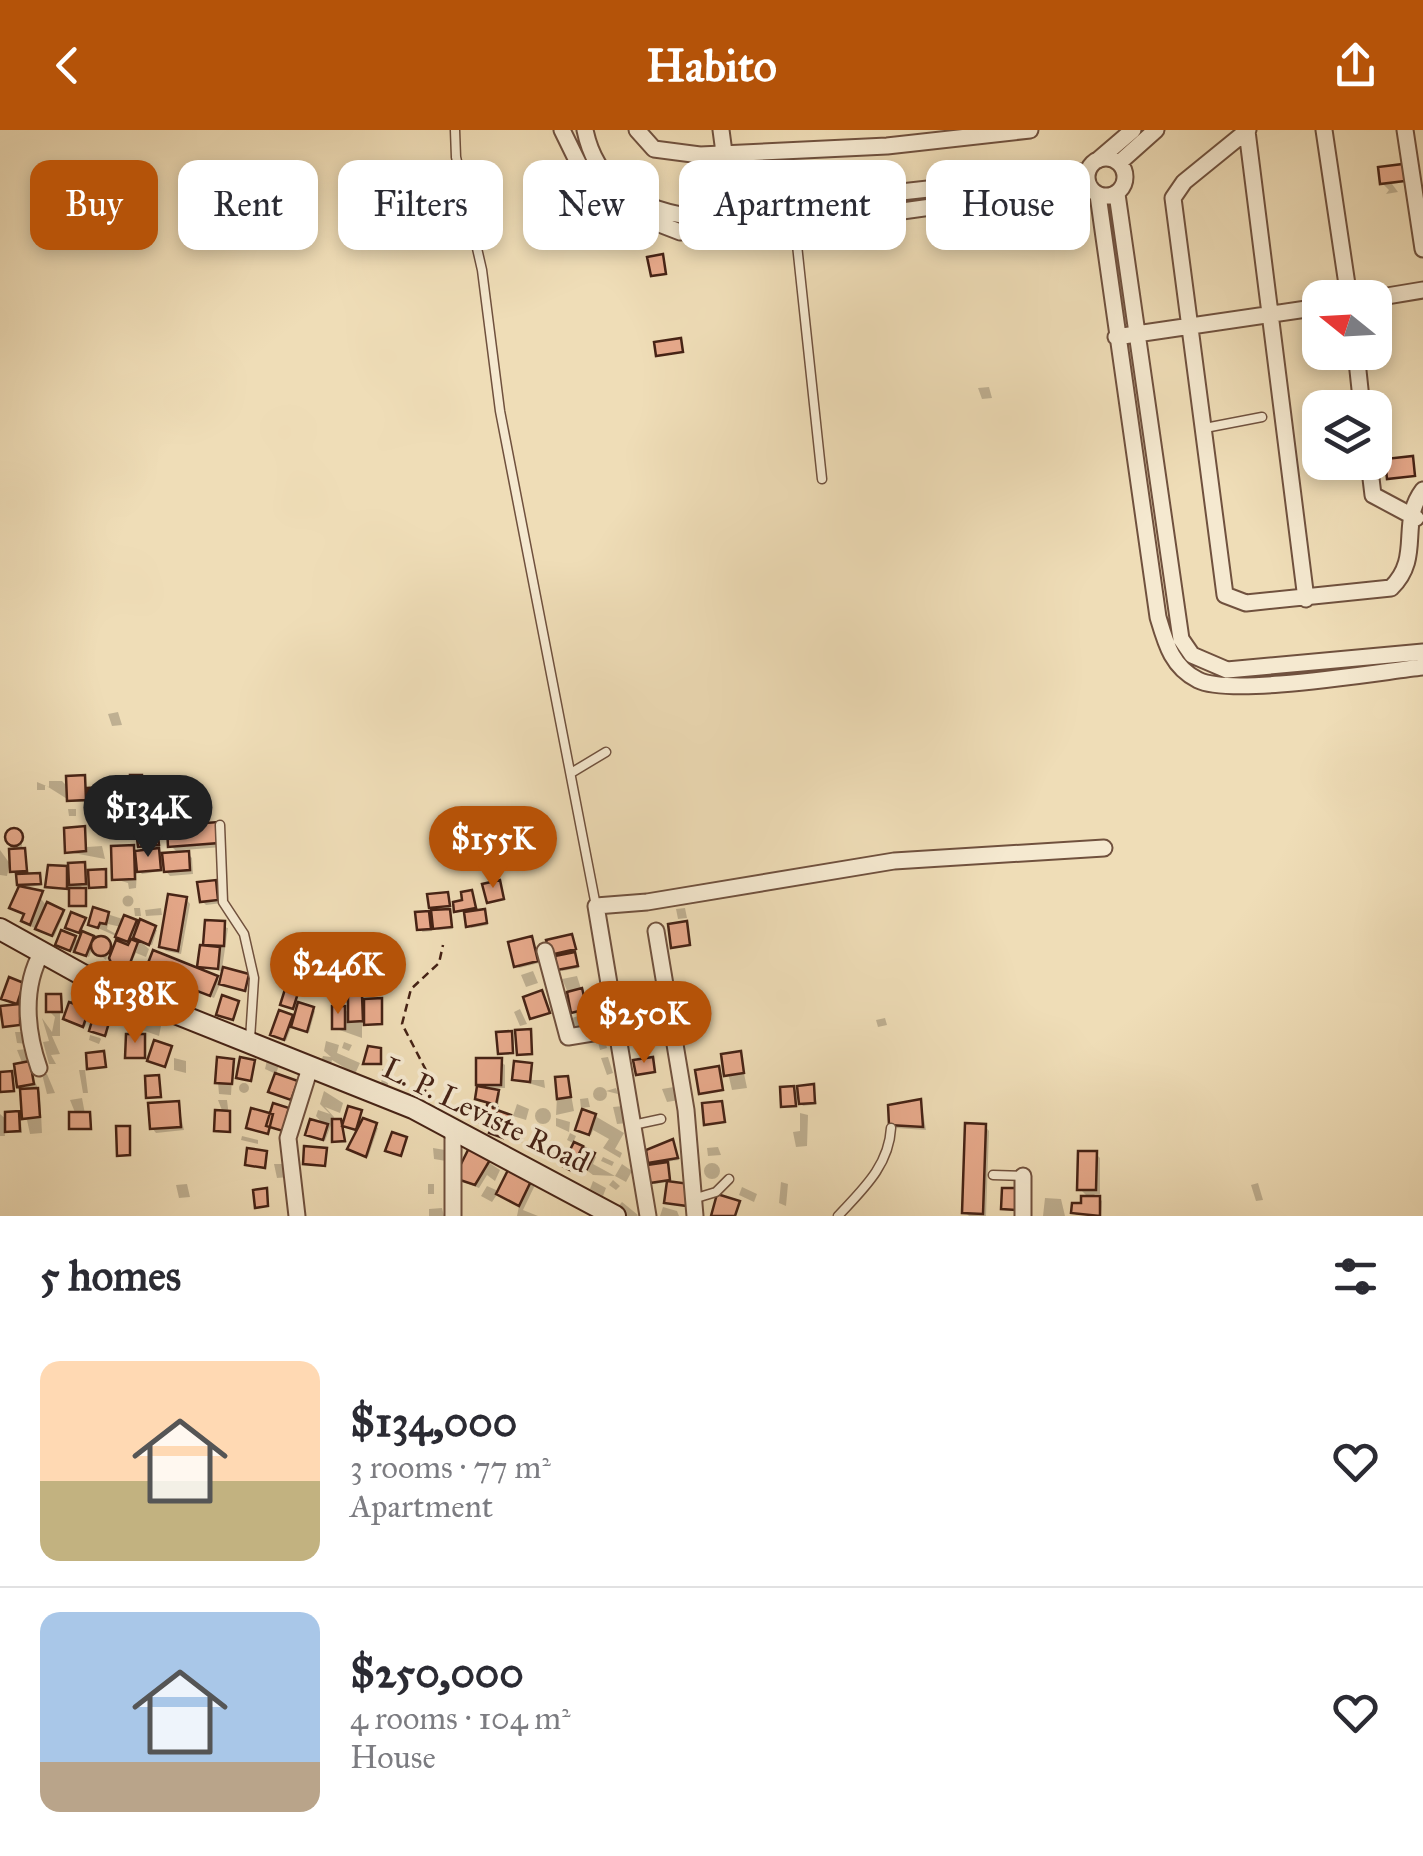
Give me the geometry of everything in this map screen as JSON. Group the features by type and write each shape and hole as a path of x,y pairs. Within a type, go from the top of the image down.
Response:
{"main road":[{"name":"L. P. Leviste Road","path":"0,929 90,979 413,1108 615,1216"}],"street":[{"path":"562,130 586,179 610,206 679,232"},
{"path":"585,130 600,168 622,193 650,210 679,215"},
{"path":"636,130 654,149 722,154 807,138 1030,130"},
{"path":"721,130 723,160"},
{"path":"906,208 1093,178 1133,130"},
{"path":"1119,163 1156,130"},
{"path":"1248,130 1306,598"},
{"path":"1248,130 1184,182 1173,198 1225,595 1246,604 1375,592 1400,582 1415,563 1414,512 1423,490"},
{"path":"1324,130 1346,280"},
{"path":"1405,130 1423,250"},
{"path":"1423,652 1227,670 1192,655 1181,639 1117,194 1124,185 1125,173 1119,163 1108,158 1093,178 1158,618 1168,653 1182,670 1214,686 1423,667"},
{"path":"906,196 1093,178 1117,194"},
{"path":"1392,295 1423,290"},
{"path":"1116,336 1302,310"},
{"path":"1371,480 1373,495 1416,518"},
{"path":"648,1216 596,906 647,902 894,861 1104,848"},
{"path":"656,931 686,1110 694,1208"},
{"path":"545,951 568,1037 617,1030"},
{"path":"38,1068 30,1029 29,980 42,952"},
{"path":"297,1216 287,1143 310,1068"},
{"path":"453,1128 453,1216"},
{"path":"1023,1216 1024,1176"}],"lane":[{"path":"455,130 456,156 482,270 500,411 596,906"},
{"path":"798,250 822,479"},
{"path":"1205,428 1262,417"},
{"path":"571,773 606,752"},
{"path":"220,825 223,902 244,934 254,978 250,1044"},
{"path":"611,995 648,988"},
{"path":"633,1125 661,1119"},
{"path":"838,1216 873,1177 890,1148 891,1128"},
{"path":"993,1176 1024,1176"},
{"path":"694,1208 729,1180"}],"path":[{"path":"413,1108 425,1093 429,1076 402,1024 411,988 439,963 443,945"}],"building":[{"path":"1403,164 1405,181 1380,184 1378,167"},
{"path":"663,254 666,274 651,276 647,257"},
{"path":"681,338 683,352 656,356 654,342"},
{"path":"1413,456 1415,476 1392,478 1392,458"},
{"path":"85,775 86,800 67,801 66,776"},
{"path":"130,775 142,775 144,799 131,800"},
{"path":"101,787 102,811 89,811 88,788"},
{"path":"218,822 219,843 168,847 167,826"},
{"path":"85,826 86,851 65,853 64,828"},
{"path":"157,827 159,845 138,847 136,830"},
{"path":"14,828 21,830 21,844 14,846 7,844 5,837 7,830"},
{"path":"134,845 135,879 112,880 111,846"},
{"path":"25,848 27,871 10,872 9,849"},
{"path":"159,848 161,870 137,872 135,851"},
{"path":"189,851 190,870 164,872 162,853"},
{"path":"85,862 86,884 69,885 68,863"},
{"path":"48,865 67,866 67,889 45,887"},
{"path":"106,869 106,887 89,888 88,870"},
{"path":"40,873 41,884 17,885 16,874"},
{"path":"216,880 218,900 200,902 197,882"},
{"path":"500,880 504,899 487,903 482,884"},
{"path":"19,886 43,891 30,925 21,921 24,914 9,908"},
{"path":"69,888 86,888 86,906 69,906"},
{"path":"472,890 476,908 454,912 453,902 462,900 461,892"},
{"path":"448,892 450,906 429,908 427,894"},
{"path":"168,894 187,897 178,951 159,947"},
{"path":"47,902 64,910 52,936 35,929"},
{"path":"93,907 109,912 106,924 100,923 98,928 88,925"},
{"path":"450,909 452,927 433,929 431,910"},
{"path":"485,909 487,923 466,927 464,912"},
{"path":"429,911 431,929 417,930 415,912"},
{"path":"71,912 86,918 79,933 65,928"},
{"path":"124,915 137,920 128,942 115,937"},
{"path":"140,919 156,926 149,945 133,938"},
{"path":"205,920 225,921 224,946 203,945"},
{"path":"687,921 690,945 671,948 668,924"},
{"path":"61,930 76,936 70,951 55,945"},
{"path":"82,931 94,936 86,956 74,952"},
{"path":"572,934 576,949 550,955 546,940"},
{"path":"101,936 111,946 101,956 91,946"},
{"path":"532,936 538,961 514,967 508,942"},
{"path":"131,939 138,942 129,966 124,970 112,965 109,958 116,940 128,945"},
{"path":"200,945 220,947 218,969 197,967"},
{"path":"153,950 218,976 210,996 145,971"},
{"path":"575,952 578,966 557,970 555,956"},
{"path":"223,967 249,974 245,991 219,984"},
{"path":"303,967 321,968 319,995 301,994"},
{"path":"9,977 24,983 17,1004 1,999"},
{"path":"286,986 299,990 293,1009 280,1005"},
{"path":"78,988 94,995 90,1008 73,1001"},
{"path":"582,988 587,1009 571,1013 567,992"},
{"path":"542,990 550,1013 530,1019 523,997"},
{"path":"46,994 61,994 62,1012 46,1012"},
{"path":"222,995 239,1001 233,1020 216,1015"},
{"path":"348,995 362,995 363,1021 348,1022"},
{"path":"382,998 382,1024 364,1025 364,999"},
{"path":"600,998 604,1021 592,1024 587,1001"},
{"path":"69,1002 89,1009 83,1027 63,1019"},
{"path":"298,1002 314,1007 307,1032 291,1027"},
{"path":"20,1004 20,1025 3,1027 0,1006"},
{"path":"332,1006 345,1006 345,1029 332,1029"},
{"path":"279,1010 293,1015 284,1040 270,1035"},
{"path":"95,1011 111,1016 105,1036 89,1031"},
{"path":"531,1029 532,1054 517,1055 515,1030"},
{"path":"512,1031 513,1053 498,1054 496,1032"},
{"path":"126,1034 145,1034 145,1058 125,1058"},
{"path":"154,1040 172,1046 165,1067 147,1061"},
{"path":"368,1046 381,1048 381,1064 363,1064"},
{"path":"104,1051 106,1067 87,1069 86,1053"},
{"path":"741,1051 744,1073 724,1076 721,1054"},
{"path":"217,1057 234,1059 232,1084 215,1083"},
{"path":"240,1057 255,1060 251,1081 236,1078"},
{"path":"653,1057 655,1072 636,1075 633,1060"},
{"path":"476,1058 502,1058 501,1085 476,1085"},
{"path":"30,1061 34,1084 17,1087 14,1064"},
{"path":"514,1061 532,1063 530,1082 512,1080"},
{"path":"719,1066 723,1090 699,1094 695,1070"},
{"path":"12,1071 14,1091 0,1092 0,1072"},
{"path":"275,1073 298,1081 291,1100 268,1092"},
{"path":"159,1075 161,1097 146,1098 145,1076"},
{"path":"568,1076 571,1097 557,1099 555,1077"},
{"path":"814,1084 815,1103 799,1104 797,1086"},
{"path":"477,1086 499,1090 496,1105 475,1099"},
{"path":"794,1086 796,1106 781,1107 780,1087"},
{"path":"38,1088 40,1117 22,1119 20,1089"},
{"path":"921,1099 923,1127 889,1125 888,1105"},
{"path":"179,1101 181,1127 150,1129 148,1103"},
{"path":"722,1101 725,1122 704,1125 702,1103"},
{"path":"273,1103 289,1108 283,1131 266,1126"},
{"path":"487,1105 497,1107 490,1126 475,1121 479,1108 486,1110"},
{"path":"348,1106 362,1110 356,1130 342,1126"},
{"path":"251,1108 273,1114 268,1134 246,1128"},
{"path":"582,1109 596,1114 589,1135 575,1130"},
{"path":"215,1110 230,1111 230,1132 214,1131"},
{"path":"497,1110 511,1115 503,1138 489,1133"},
{"path":"19,1111 20,1131 5,1132 5,1112"},
{"path":"69,1112 90,1112 91,1129 69,1129"},
{"path":"363,1118 377,1123 366,1157 347,1149"},
{"path":"310,1119 328,1124 323,1140 305,1135"},
{"path":"332,1119 341,1119 345,1141 332,1142"},
{"path":"965,1123 986,1124 983,1214 962,1213"},
{"path":"116,1126 130,1126 130,1155 117,1156"},
{"path":"392,1132 407,1137 401,1156 385,1151"},
{"path":"673,1139 678,1158 648,1163 646,1150"},
{"path":"574,1142 583,1146 570,1170 562,1166"},
{"path":"304,1146 327,1148 325,1166 303,1164"},
{"path":"583,1147 595,1153 587,1169 575,1163"},
{"path":"247,1148 267,1151 265,1168 245,1165"},
{"path":"469,1148 490,1160 475,1185 454,1178"},
{"path":"1078,1151 1097,1151 1096,1190 1077,1190"},
{"path":"668,1162 670,1180 650,1183 647,1165"},
{"path":"511,1164 534,1175 519,1206 496,1194"},
{"path":"667,1181 690,1184 687,1206 664,1203"},
{"path":"267,1188 268,1206 255,1208 253,1190"},
{"path":"1002,1188 1017,1188 1016,1210 1001,1209"},
{"path":"717,1194 740,1201 735,1216 711,1216"},
{"path":"1081,1196 1100,1196 1100,1216 1071,1213 1072,1203 1081,1203"}]}
